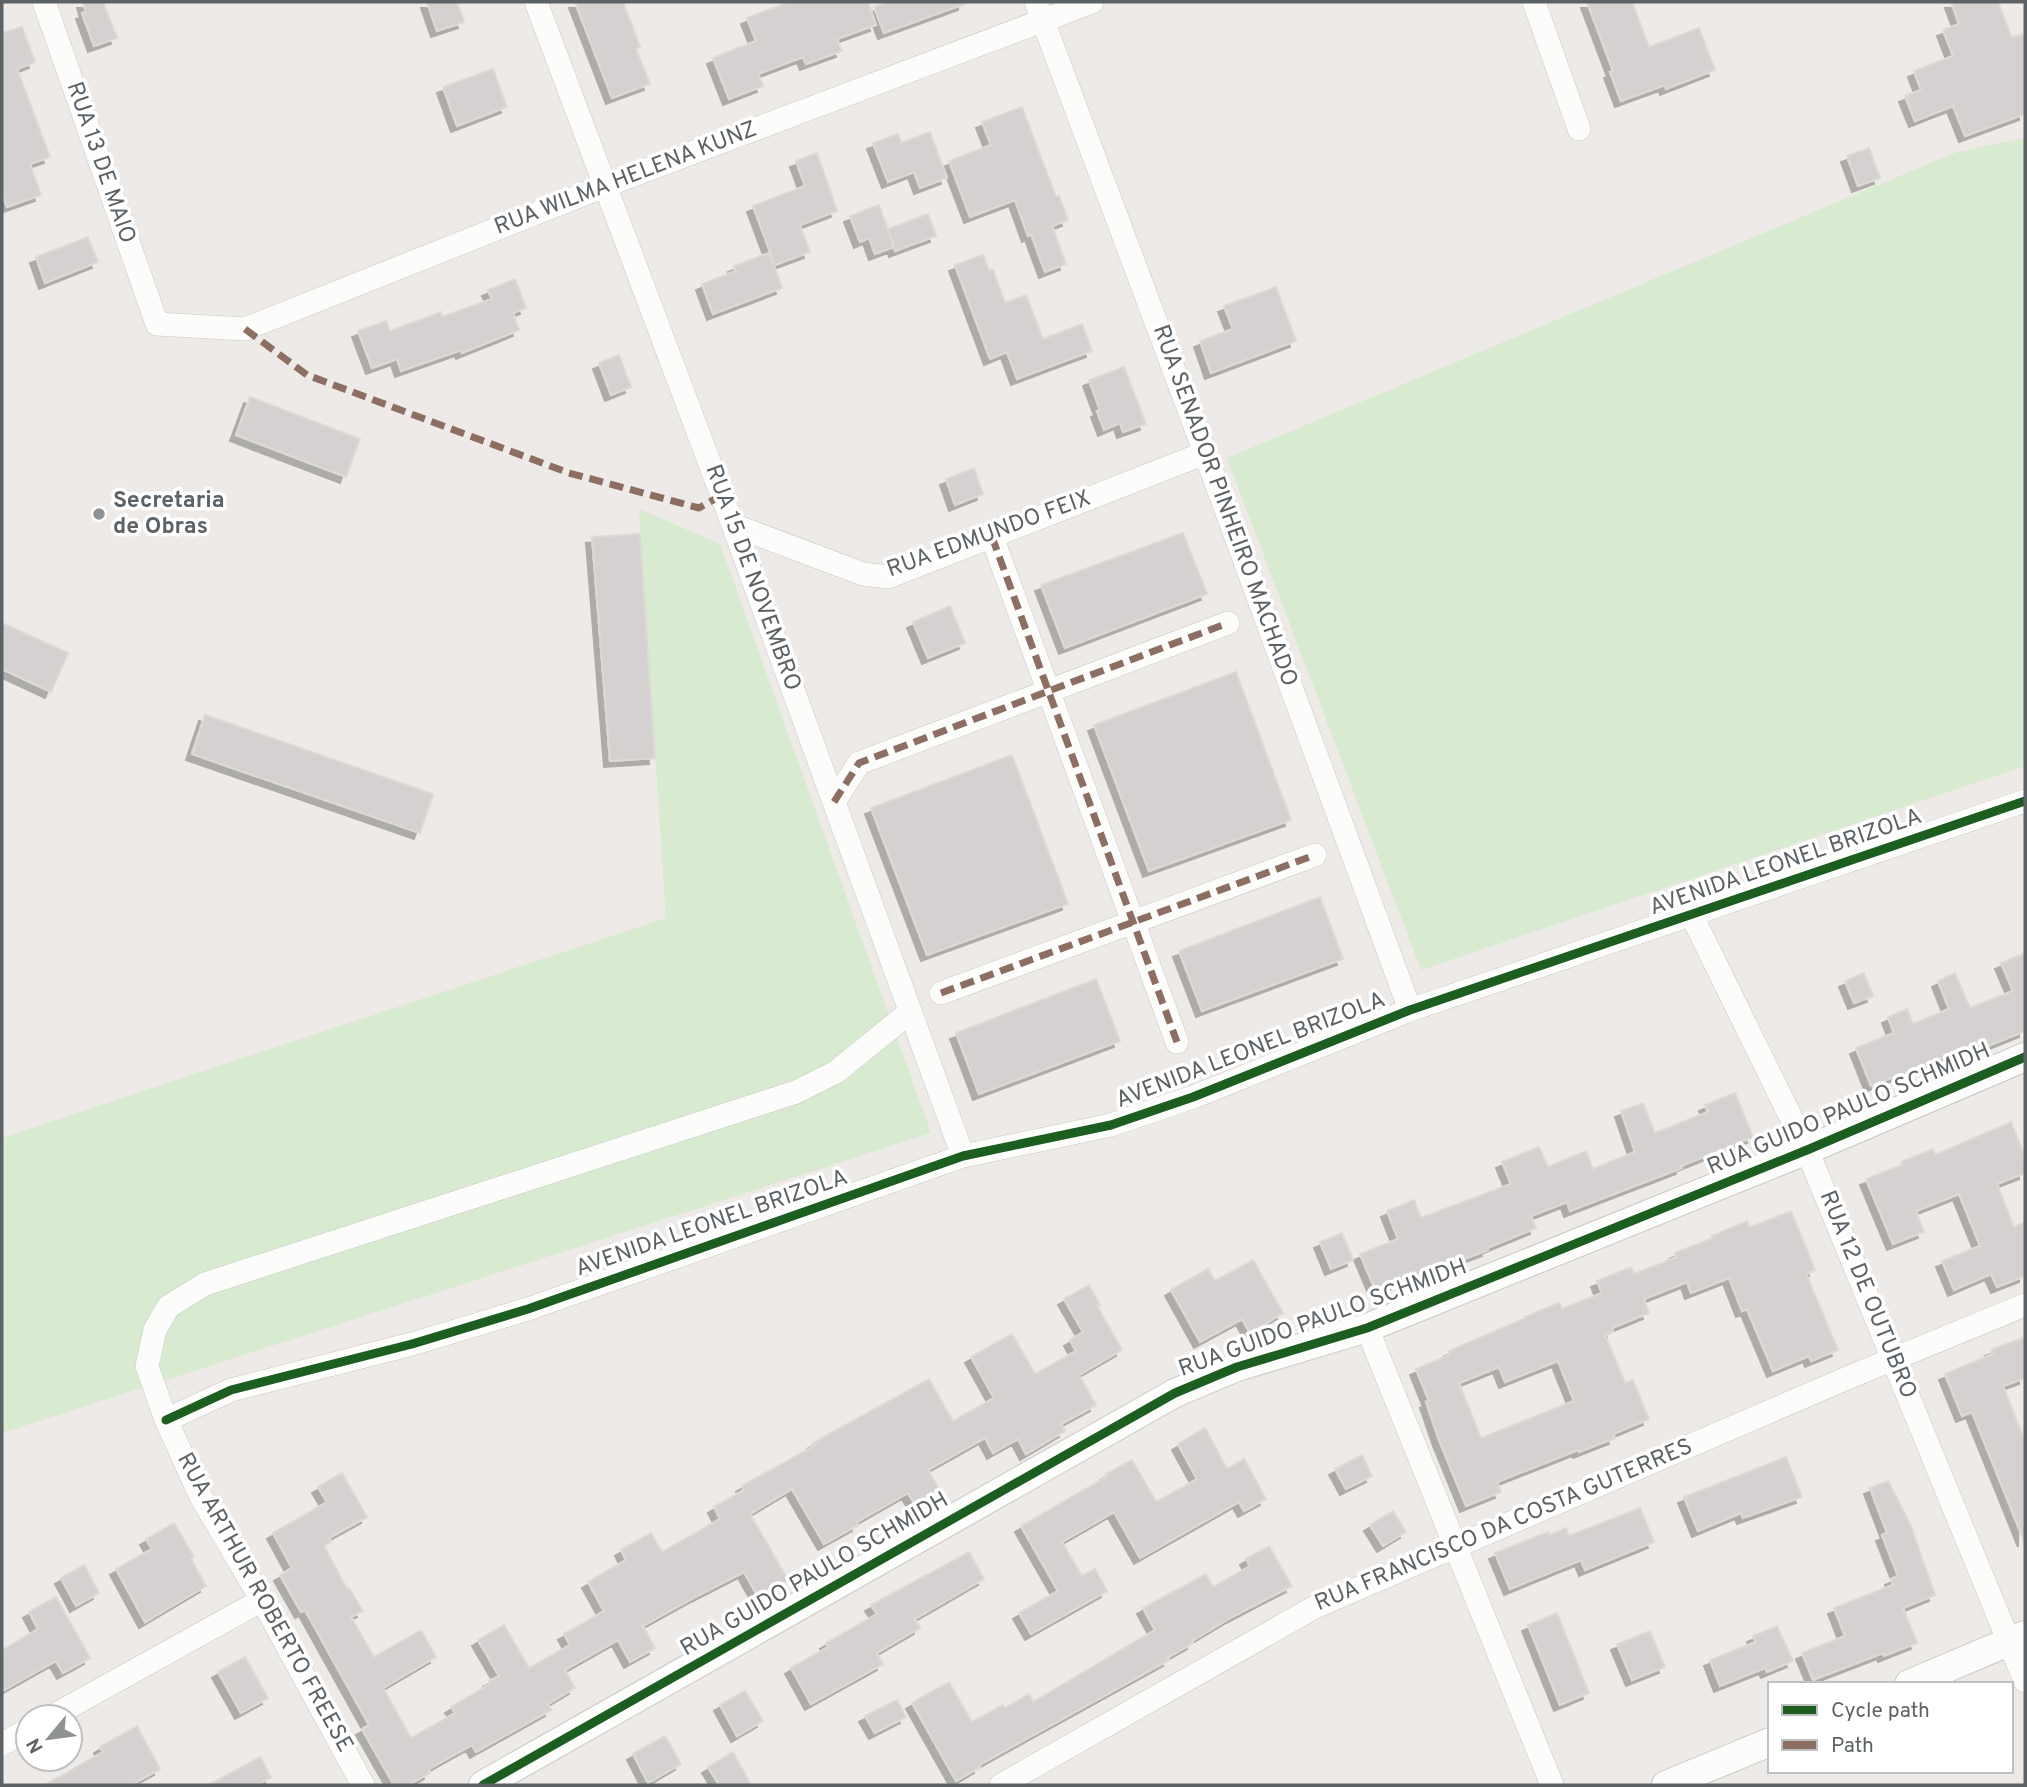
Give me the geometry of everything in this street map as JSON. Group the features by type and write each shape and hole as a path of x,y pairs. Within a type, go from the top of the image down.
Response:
{"street":[{"name":"RUA 13 DE MAIO","path":"44,2 157,324"},
{"name":"RUA 15 DE NOVEMBRO","path":"536,2 733,525 963,1156"},
{"name":"RUA WILMA HELENA KUNZ","path":"157,324 245,329 1039,11 1092,2"},
{"path":"1534,2 1579,129"},
{"name":"RUA SENADOR PINHEIRO MACHADO","path":"1039,11 1410,1010"},
{"name":"RUA EDMUNDO FEIX","path":"733,525 863,574 888,577 1205,453"},
{"path":"992,537 1177,1042"},
{"path":"834,802 859,764 1228,623"},
{"name":"AVENIDA LEONEL BRIZOLA","path":"166,1420 231,1390 412,1344 528,1309 963,1156 1111,1125 1193,1097 1410,1010 2025,801"},
{"path":"941,993 1315,855"},
{"name":"RUA 12 DE OUTUBRO","path":"1692,916 1807,1150 1893,1358 2017,1639 2025,1681"},
{"name":"RUA ARTHUR ROBERTO FREESE","path":"363,1785 262,1600 201,1497 166,1420 147,1366 155,1330 168,1307 205,1284 796,1092 836,1072 910,1012"},
{"name":"RUA GUIDO PAULO SCHMIDH","path":"483,1785 1175,1393 1237,1367 1367,1328 1807,1150 2025,1057"},
{"name":"RUA FRANCISCO DA COSTA GUTERRES","path":"1001,1785 1315,1607 1893,1358 2025,1305"},
{"path":"1367,1328 1552,1785"},
{"path":"76,1703 262,1600"},
{"path":"1914,1682 2017,1639"},
{"path":"1666,1785 1768,1743"}],"green space":[{"path":"2025,138 2025,766 1421,970 1227,458 1957,152"},
{"path":"639,509 720,544 931,1133 2,1433 2,1138 666,918"}],"building":[{"path":"83,2 103,2 117,38 94,46 82,13 86,12"},
{"path":"427,2 457,2 464,22 437,31"},
{"path":"575,2 623,2 640,47 636,49 650,84 612,98"},
{"path":"790,2 868,2 876,25 837,39 842,51 806,64 803,57 758,74 763,86 729,99 713,58 756,41 747,18"},
{"path":"889,2 964,4 884,33 874,7"},
{"path":"1587,2 1632,2 1649,47 1699,28 1715,70 1666,89 1665,85 1621,101 1610,72 1613,71"},
{"path":"1951,2 1998,2 2012,38 2025,33 2025,114 1965,136 1953,106 1915,121 1905,96 1921,90 1914,71 1953,56 1943,30 1959,24"},
{"path":"22,27 35,62 17,69 50,157 30,164 41,195 7,207 2,192 2,33"},
{"path":"493,69 507,107 457,126 443,87"},
{"path":"1022,107 1056,197 1059,196 1068,220 1052,226 1066,264 1045,272 1015,200 970,217 949,161 991,145 982,122"},
{"path":"930,132 947,178 920,188 914,172 888,182 873,143 898,134 901,143"},
{"path":"1869,148 1880,178 1858,186 1847,156"},
{"path":"817,153 837,211 800,225 810,252 775,265 753,206 805,186 796,161"},
{"path":"879,205 894,247 875,254 869,238 860,242 850,216"},
{"path":"928,214 936,236 895,251 888,229"},
{"path":"88,237 98,262 45,283 36,257"},
{"path":"769,253 782,288 713,314 702,284 736,271 734,266"},
{"path":"983,255 989,271 993,270 1005,303 1026,295 1043,339 1082,324 1092,351 1017,379 1007,352 990,359 955,265"},
{"path":"515,279 526,308 513,313 519,330 462,353 461,350 401,371 397,359 372,368 358,331 386,321 390,331 441,312 442,317 492,299 488,290"},
{"path":"1276,287 1296,341 1211,373 1200,341 1233,329 1224,306"},
{"path":"619,355 631,387 611,395 599,363"},
{"path":"1124,367 1146,424 1123,432 1120,423 1104,430 1089,380"},
{"path":"250,397 360,439 346,477 236,435"},
{"path":"974,468 983,494 955,505 946,479"},
{"path":"1183,533 1207,594 1065,648 1041,585"},
{"path":"640,534 655,758 610,761 592,537"},
{"path":"950,606 965,643 928,658 913,622"},
{"path":"2,623 68,653 51,692 2,669"},
{"path":"1236,672 1291,820 1149,871 1094,725"},
{"path":"205,715 433,794 420,833 192,754"},
{"path":"1012,755 1068,904 927,955 871,808"},
{"path":"1320,897 1343,959 1202,1011 1179,951"},
{"path":"2025,953 2025,1031 1988,1046 1986,1040 1871,1086 1856,1048 1894,1033 1888,1017 1907,1009 1913,1024 1949,1009 1938,981 1955,973 1970,1008 2013,991 2001,963"},
{"path":"1864,973 1873,996 1854,1003 1845,981"},
{"path":"1096,979 1120,1041 979,1094 956,1033"},
{"path":"1735,1093 1753,1137 1681,1166 1682,1168 1570,1211 1567,1202 1531,1216 1536,1228 1487,1248 1488,1250 1456,1262 1455,1259 1376,1292 1360,1254 1398,1239 1387,1211 1414,1200 1421,1218 1511,1184 1502,1162 1539,1147 1548,1167 1586,1151 1593,1169 1635,1152 1621,1111 1643,1103 1655,1133 1708,1112 1705,1105"},
{"path":"2011,1122 2025,1158 2025,1173 1997,1184 2014,1227 2025,1222 2025,1276 1997,1287 1991,1274 1954,1290 1942,1261 1980,1246 1959,1194 1916,1211 1924,1232 1893,1244 1866,1179 1933,1149 1935,1155"},
{"path":"1791,1211 1815,1270 1806,1274 1838,1350 1811,1361 1809,1356 1773,1371 1747,1309 1742,1311 1729,1278 1691,1293 1687,1282 1644,1299 1649,1313 1612,1328 1613,1332 1605,1335 1625,1383 1633,1380 1649,1419 1613,1434 1615,1438 1497,1482 1501,1492 1466,1506 1439,1440 1426,1402 1429,1401 1416,1369 1450,1355 1449,1351 1559,1303 1562,1309 1602,1293 1597,1281 1631,1267 1634,1274 1677,1257 1675,1253 1747,1221 1749,1228","holes":["1558,1361 1574,1401 1481,1438 1459,1383 1499,1367 1505,1382"]},
{"path":"1342,1233 1353,1260 1331,1269 1320,1242"},
{"path":"1253,1260 1283,1313 1250,1333 1242,1319 1200,1342 1171,1290 1208,1269 1215,1281"},
{"path":"1089,1285 1100,1305 1097,1306 1122,1350 1079,1375 1096,1405 1061,1424 1065,1431 1026,1454 1018,1439 993,1453 985,1438 928,1470 940,1491 915,1505 908,1493 824,1544 792,1489 750,1514 788,1580 758,1597 744,1572 697,1596 643,1626 655,1648 630,1662 618,1640 565,1670 575,1688 548,1704 551,1710 476,1752 472,1745 429,1769 430,1773 408,1785 394,1785 362,1729 369,1725 305,1610 301,1612 280,1575 292,1568 273,1533 327,1502 318,1487 342,1473 367,1517 329,1538 331,1542 324,1546 347,1589 349,1588 363,1611 351,1617 374,1657 421,1630 436,1657 383,1688 411,1738 455,1713 451,1707 499,1676 478,1640 504,1625 529,1668 570,1645 564,1634 604,1611 588,1582 626,1560 621,1550 651,1533 662,1552 720,1519 714,1507 744,1490 742,1486 929,1379 953,1421 994,1398 971,1357 1012,1334 1035,1374 1076,1351 1070,1340 1083,1332 1064,1299"},
{"path":"2025,1337 2025,1378 2003,1386 2025,1441 2024,1541 1972,1412 1962,1416 1945,1374 1993,1354 1991,1350"},
{"path":"1205,1428 1227,1469 1244,1459 1266,1499 1244,1511 1239,1502 1140,1558 1114,1512 1062,1542 1082,1576 1095,1569 1107,1591 1031,1634 1019,1613 1058,1591 1021,1526 1132,1460 1156,1502 1197,1479 1178,1444"},
{"path":"1362,1455 1372,1476 1346,1489 1335,1469"},
{"path":"1786,1457 1802,1497 1743,1518 1741,1513 1698,1531 1684,1497"},
{"path":"1888,1481 1910,1524 1935,1595 1903,1608 1917,1643 1813,1680 1802,1653 1845,1636 1834,1608 1893,1585 1891,1579 1898,1576 1882,1535 1887,1533 1870,1488"},
{"path":"1640,1508 1654,1542 1585,1570 1581,1560 1510,1589 1495,1553 1548,1532 1549,1535 1566,1528 1569,1536"},
{"path":"1393,1511 1406,1532 1383,1546 1370,1525"},
{"path":"174,1523 194,1557 191,1559 206,1586 145,1622 116,1569 152,1549 146,1539"},
{"path":"1269,1546 1292,1586 1232,1617 1167,1658 1169,1660 979,1765 980,1767 956,1781 912,1703 949,1682 972,1722 1029,1694 1033,1702 1155,1630 1143,1608 1206,1574 1213,1587 1250,1566 1246,1559"},
{"path":"969,1552 984,1579 915,1619 920,1628 877,1653 883,1664 811,1704 791,1668 828,1647 826,1643 877,1614 871,1605"},
{"path":"84,1565 99,1593 76,1606 61,1578"},
{"path":"56,1597 90,1658 63,1673 56,1661 2,1691 2,1650 38,1629 29,1612"},
{"path":"1557,1613 1589,1693 1560,1705 1528,1625"},
{"path":"1777,1626 1793,1661 1767,1672 1765,1668 1720,1686 1710,1660 1756,1642 1753,1636"},
{"path":"1650,1631 1665,1667 1632,1680 1617,1644"},
{"path":"245,1657 268,1698 241,1713 218,1672"},
{"path":"745,1691 763,1721 737,1736 720,1705"},
{"path":"897,1700 906,1717 875,1733 865,1716"},
{"path":"137,1726 160,1769 131,1785 45,1785 66,1773 84,1773 84,1763 103,1752 100,1747"},
{"path":"665,1736 681,1764 648,1783 633,1754"},
{"path":"733,1752 751,1785 719,1785 708,1767"},
{"path":"260,1757 271,1777 257,1785 209,1785"}],"marked path":[{"path":"245,329 307,375 569,473 699,508 722,495"},
{"path":"992,537 1177,1042"},
{"path":"834,802 859,763 1228,623"},
{"path":"941,993 1315,855"}],"cycle path":[{"path":"166,1420 231,1390 412,1344 528,1309 963,1156 1111,1125 1193,1097 1410,1010 2025,801"},
{"path":"483,1785 1175,1393 1237,1367 1367,1328 1807,1150 2025,1057"}],"place":[{"name":"Secretaria de Obras","path":"99,514"}]}
